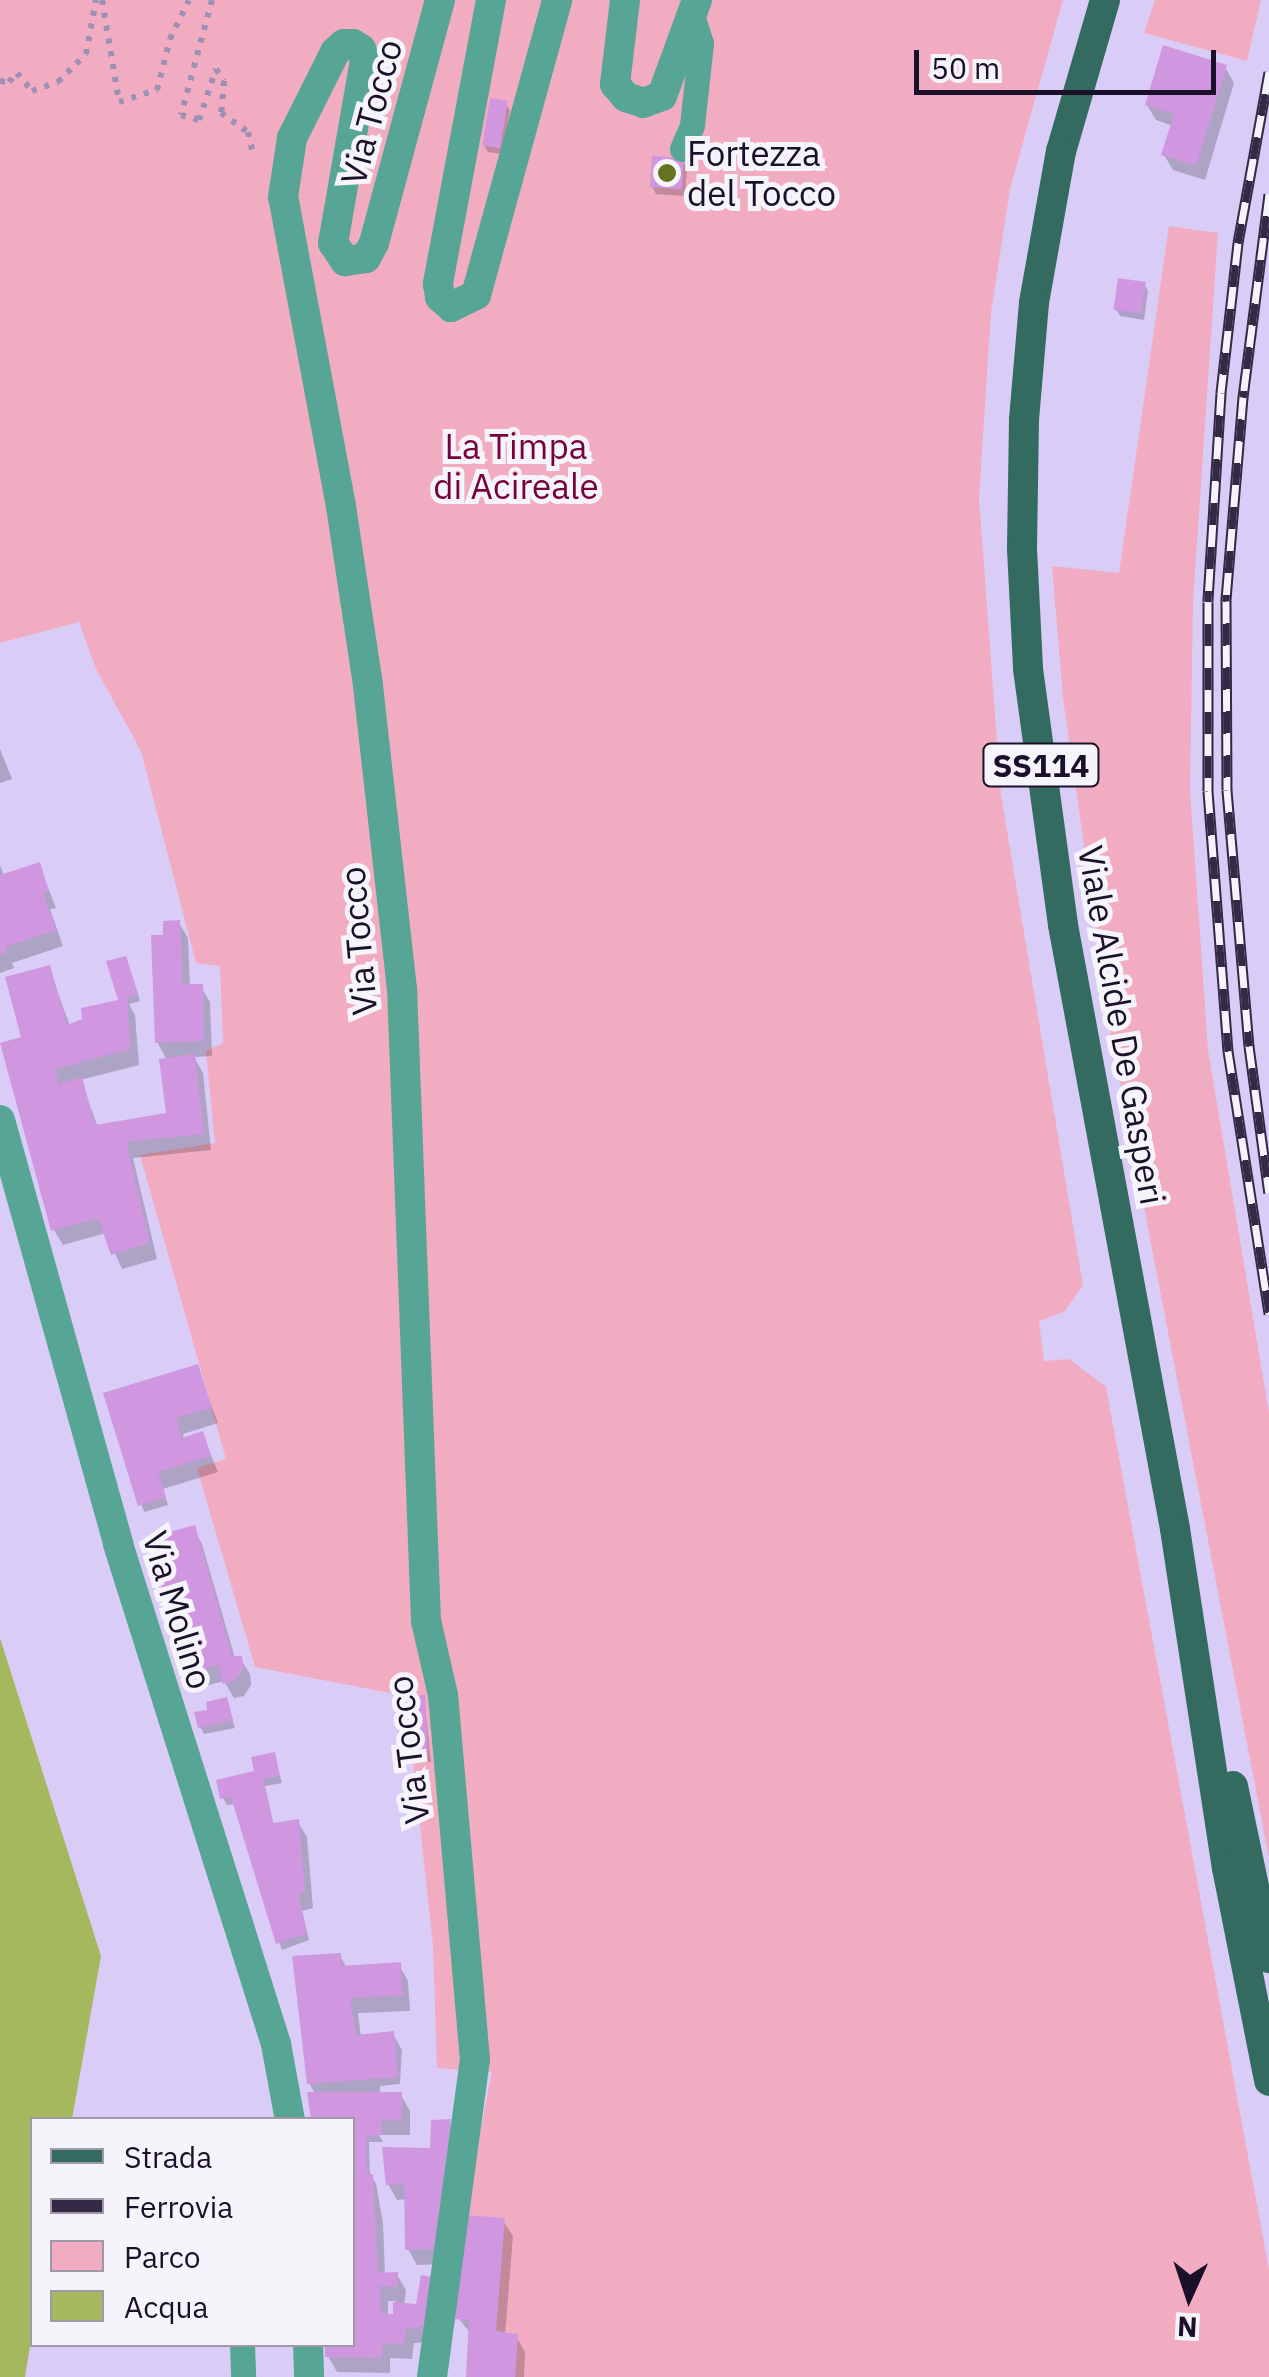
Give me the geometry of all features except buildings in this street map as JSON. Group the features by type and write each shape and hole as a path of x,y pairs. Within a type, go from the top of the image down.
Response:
{"main road":[{"name":"Viale Alcide De Gasperi","path":"1105,0 1061,150 1039,268 1024,420 1022,549 1028,669 1063,925 1175,1530 1228,1868 1269,2080"},
{"name":"Viale Alcide De Gasperi","path":"1175,1530 1269,1958"}],"street":[{"name":"Via Tocco","path":"432,2377 475,2060 444,1695 426,1621 402,989 349,559 283,197 292,138 335,52 344,44 353,44 362,49 365,60 333,243 345,261 366,258 374,242 440,0"},
{"path":"491,0 438,284 440,297 451,306 476,295 556,0"},
{"path":"625,0 615,84 626,98 643,103 662,96 694,7"},
{"name":"Via Molino","path":"0,1120 118,1544 276,2044 289,2117"},
{"path":"308,2347 309,2377"}],"lane":[{"path":"682,149 692,124 701,44 694,7"},
{"path":"242,2347 243,2377"}],"path":[{"path":"99,0 119,102 157,90 170,39 189,0"},
{"path":"0,81 9,82 17,73 32,90 58,82 86,54 99,0"},
{"path":"212,0 181,115 199,120 216,68 224,81 221,113 248,132 256,168"}],"green space":[{"name":"La Timpa di Acireale","path":"0,0 1063,0 1010,189 991,313 979,498 1001,795 1083,1285 1064,1312 1039,1321 1044,1361 1069,1359 1106,1387 1269,2270 1269,2377 515,2377 518,2334 496,2331 498,2296 464,2215 492,2072 437,2068 433,1946 406,1696 255,1667 197,1468 226,1459 140,1155 215,1143 206,1051 223,1043 220,966 196,963 141,751 96,669 79,622 0,643"},
{"path":"1155,0 1261,0 1247,61 1144,33"},
{"path":"1169,226 1218,233 1193,602 1190,790 1208,1050 1269,1413 1269,1858 1111,1035 1063,698 1052,566 1119,573"}],"water":[{"path":"0,1638 101,1956 72,2117 30,2117 30,2346 25,2377 0,2377"}],"railway":[{"path":"1269,72 1238,243 1221,393 1208,602 1208,791 1228,1051 1269,1314"},
{"path":"1269,194 1243,397 1226,601 1227,790 1249,1046 1269,1193"}],"place":[{"name":"Fortezza del Tocco","path":"667,173"}]}
